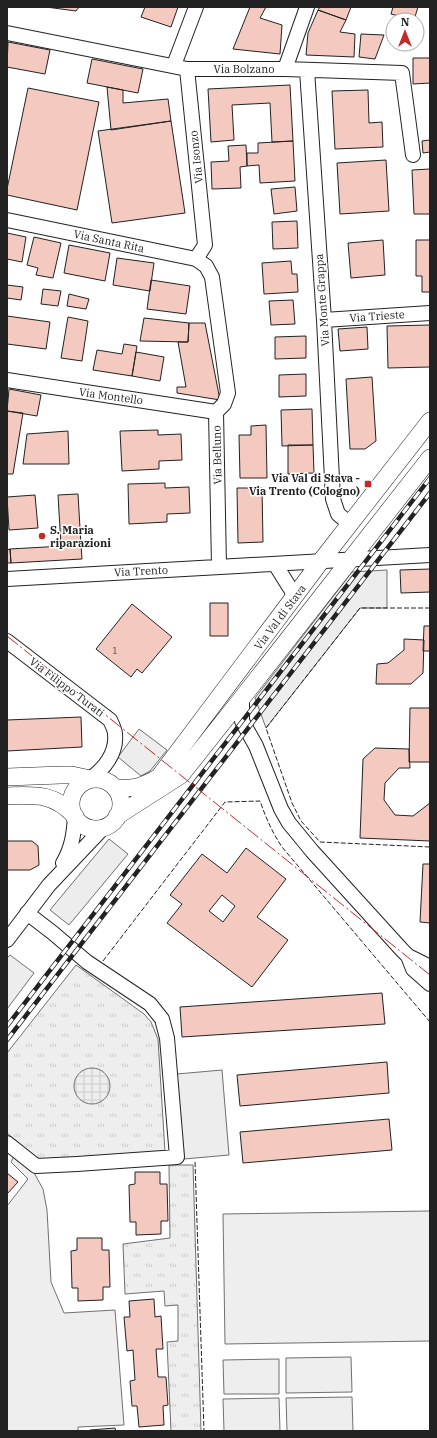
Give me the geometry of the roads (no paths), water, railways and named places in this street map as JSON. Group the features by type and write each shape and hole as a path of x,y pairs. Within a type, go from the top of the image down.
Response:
{"street":[{"name":"Via Isonzo","path":"196,7 180,67 205,245 196,259"},
{"path":"285,69 306,7"},
{"name":"Via Bolzano","path":"7,33 180,67 402,73 413,155"},
{"name":"Via Monte Grappa","path":"307,70 324,320 333,499 338,514 350,524"},
{"name":"Via Santa Rita","path":"7,220 196,259"},
{"name":"Via Belluno","path":"196,259 206,266 212,277 228,394 224,404 216,412 219,566"},
{"name":"Via Trieste","path":"324,320 430,313"},
{"name":"Via Montello","path":"7,380 216,412"},
{"name":"Via Val di Stava","path":"116,788 130,789 140,787 159,777 321,561 430,421"},
{"name":"Via Val di Stava","path":"117,816 180,775 430,458"},
{"name":"Via Trento","path":"7,579 430,555"},
{"path":"275,564 295,596"},
{"name":"Via Filippo Turati","path":"7,641 110,720 115,734 114,748 109,759 96,775 90,779"},
{"path":"242,698 242,721 256,746 281,810 289,823 340,882 408,956 413,969 430,984"},
{"path":"7,777 72,775 90,779 101,779 109,782 116,788 120,796 121,805 117,816 111,823 103,828 49,886 7,940"},
{"path":"49,886 69,854 73,838 75,816 72,806 72,797 76,789 82,783 90,779"},
{"path":"7,796 30,795 48,797 67,807 78,821 86,826 103,828"},
{"path":"7,1143 36,1166 176,1157 167,1038 162,1019 150,1004 88,962 28,913"},
{"path":"408,956 430,966"}],"railway":[{"path":"7,1026 430,478"},
{"path":"7,1040 430,493"}],"place":[{"name":"Via Val di Stava - Via Trento (Cologno)","path":"368,484"},
{"name":"S. Maria riparazioni","path":"42,536"}]}
